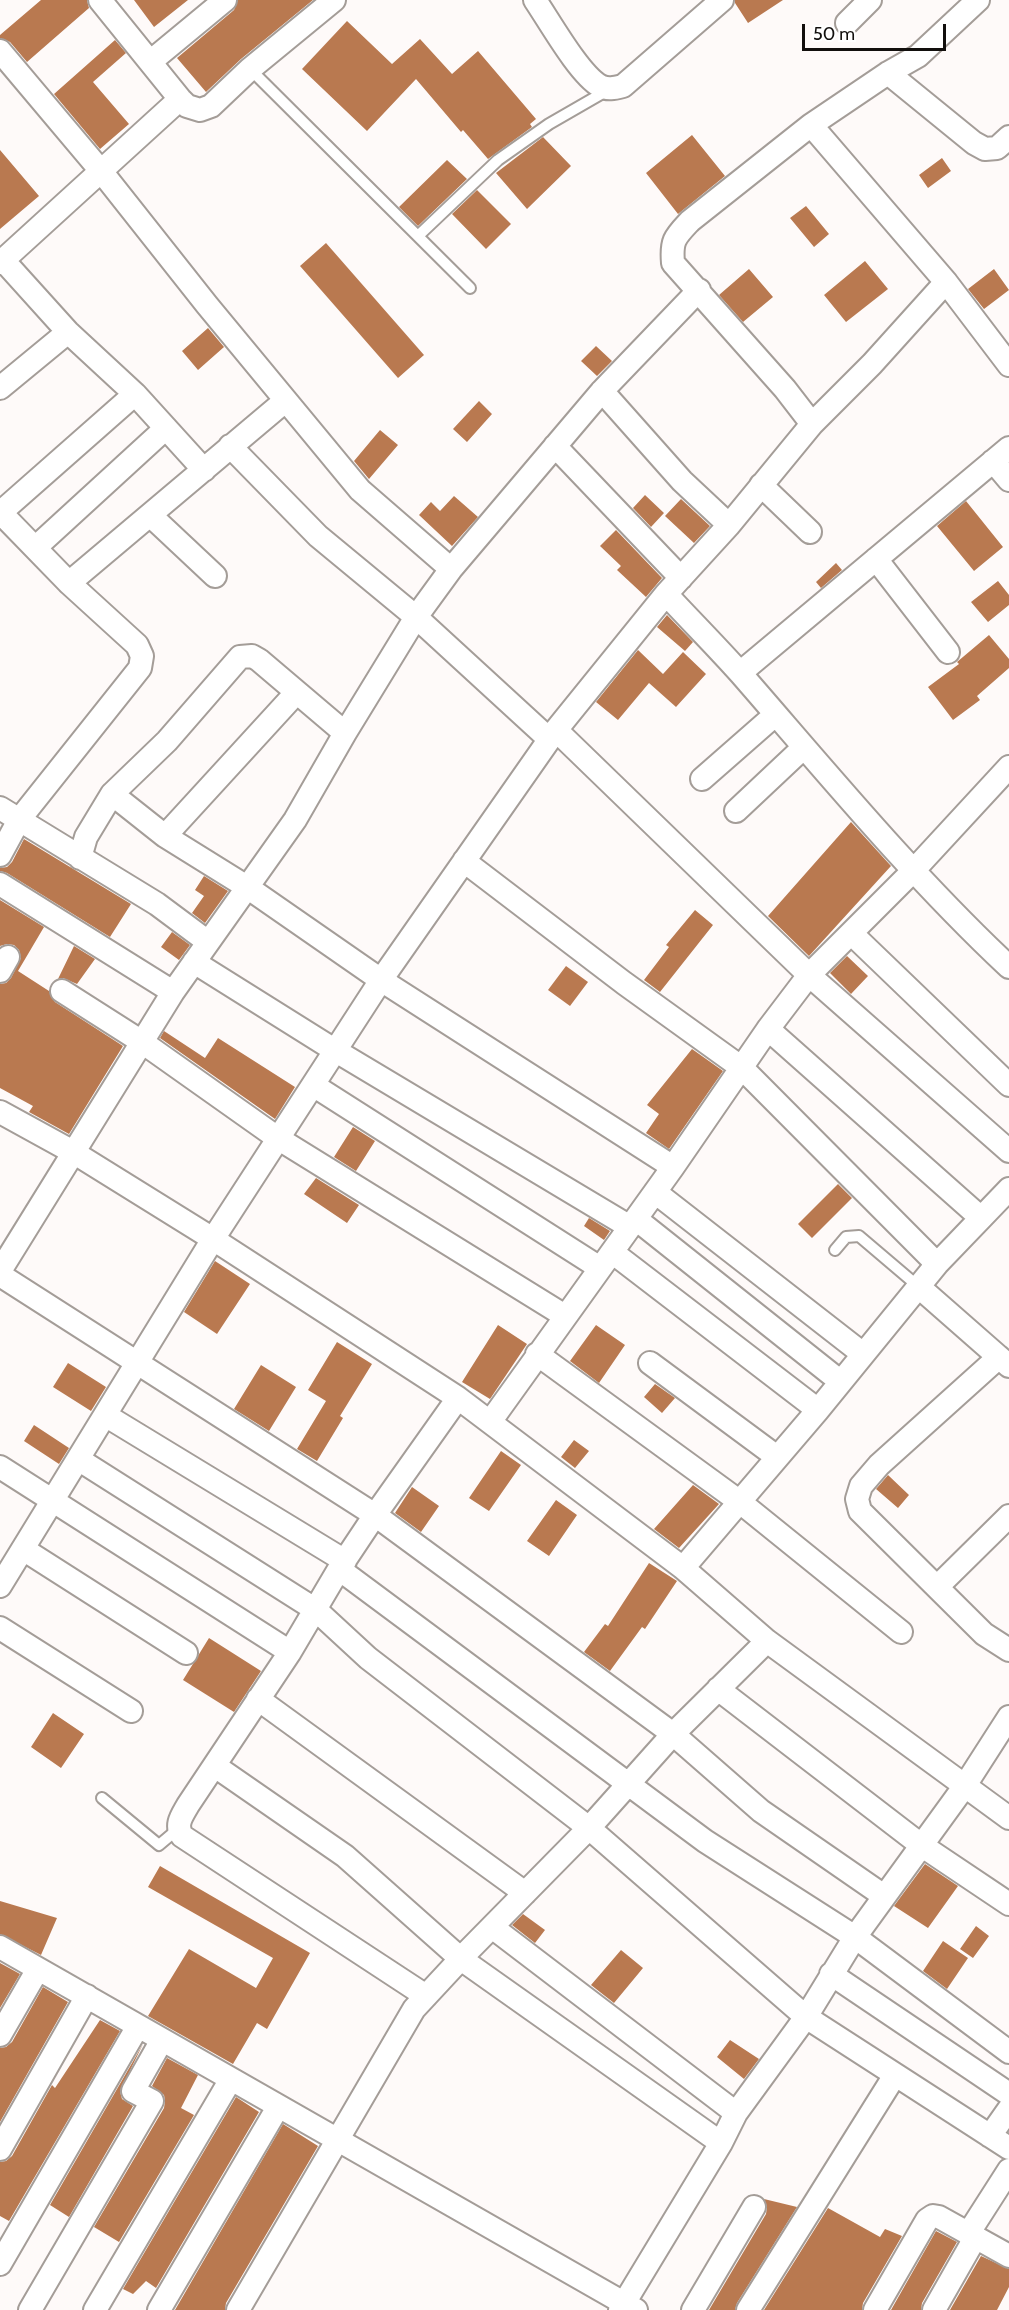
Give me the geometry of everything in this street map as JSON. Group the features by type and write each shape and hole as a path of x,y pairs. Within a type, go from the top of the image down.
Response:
{"street":[{"path":"100,0 180,99 187,106 200,110 211,106 250,69 334,0"},
{"path":"150,62 225,0"},
{"path":"535,0 587,75 601,87 611,89 623,86 722,0"},
{"path":"847,23 870,0"},
{"path":"812,424 785,389 673,263 672,248 675,236 690,221 812,125 888,73 918,56 978,0"},
{"path":"0,51 101,171 285,401 360,490 451,569"},
{"path":"888,73 974,143 985,149 997,148 1009,137"},
{"path":"180,99 1,262 68,332 135,394 204,470"},
{"path":"812,125 946,282 1009,365"},
{"path":"0,1586 213,1239 381,980 553,735 673,586 729,525 812,424 872,364 946,282"},
{"path":"699,290 602,391 451,569 416,617 295,820 173,992 0,1273 375,1515 673,1734 761,1811 884,1896"},
{"path":"0,388 68,332"},
{"path":"602,391 682,481 729,525"},
{"path":"0,855 19,820 140,668 142,656 137,645 69,582 0,512 135,394"},
{"path":"69,582 285,401"},
{"path":"35,548 166,428"},
{"path":"231,446 318,536 553,735 809,975 1009,1151"},
{"path":"555,446 673,586 740,673 803,748 913,871 1009,967"},
{"path":"740,673 1001,454 1009,480"},
{"path":"761,485 810,532"},
{"path":"150,515 215,576"},
{"path":"876,559 948,652"},
{"path":"80,858 86,837 112,794 167,741 240,657 252,656 259,660 345,733"},
{"path":"165,837 296,693"},
{"path":"702,779 775,715"},
{"path":"736,811 803,748"},
{"path":"490,1422 673,1167 768,1029 809,975 852,934 1007,773"},
{"path":"112,794 165,837 247,887 381,980 673,1167"},
{"path":"0,808 157,904 208,942"},
{"path":"464,861 624,983 742,1068 937,1264"},
{"path":"0,884 173,992"},
{"path":"852,934 1009,1085"},
{"path":"194,962 336,1051 633,1223 841,1382"},
{"path":"62,991 142,1042 279,1138 565,1316"},
{"path":"768,1029 981,1218"},
{"path":"313,1085 606,1260 818,1410"},
{"path":"0,1112 73,1152 213,1239 458,1398 683,1568 767,1641 1009,1818"},
{"path":"683,1568 818,1410 937,1264 1009,1189"},
{"path":"655,1192 863,1354"},
{"path":"919,1287 1004,1362 879,1465 861,1486 857,1499 860,1511 984,1634 1009,1650"},
{"path":"537,1354 740,1502 901,1632"},
{"path":"650,1363 777,1457"},
{"path":"426,1996 182,1836 178,1829 179,1821 188,1805 290,1652 342,1565 458,1398"},
{"path":"105,1415 342,1565 705,1841 855,1937 1009,2052"},
{"path":"78,1459 316,1610 368,1658 590,1828 806,2017 1000,2142 1009,2109"},
{"path":"0,1468 290,1652"},
{"path":"937,1587 1009,1516"},
{"path":"23,1549 186,1653"},
{"path":"0,1628 131,1711"},
{"path":"238,2310 414,2009 460,1959 590,1828 673,1734 767,1641"},
{"path":"718,1689 921,1845 1009,1904"},
{"path":"258,1699 525,1893"},
{"path":"0,1947 627,2308 736,2113 806,2017 855,1937 964,1787 1009,1717"},
{"path":"214,1766 345,1856 460,1959 721,2143"},
{"path":"492,1927 736,2113"},
{"path":"0,2035 38,1969"},
{"path":"831,1974 1009,2094"},
{"path":"0,2149 87,1996"},
{"path":"0,2264 9,2227 138,2026"},
{"path":"30,2310 152,2101 133,2091 162,2040"},
{"path":"748,2310 895,2075"},
{"path":"95,2310 231,2079"},
{"path":"159,2310 278,2107"},
{"path":"934,2310 971,2236 1009,2170"},
{"path":"693,2310 754,2207"},
{"path":"875,2310 927,2220 933,2216 939,2217 1009,2256"}],"lane":[{"path":"250,69 470,288"},
{"path":"419,235 498,160 549,124 611,89"},
{"path":"835,1250 846,1237 859,1236 919,1287"},
{"path":"102,1798 159,1845 178,1829"}],"building":[{"path":"41,0 87,0 89,8 27,62 10,42 0,38 0,35"},
{"path":"134,0 188,0 154,27"},
{"path":"238,0 313,0 241,59 206,92 177,58 234,10"},
{"path":"735,0 783,0 748,23"},
{"path":"347,21 392,64 420,39 452,74 478,51 536,119 530,124 532,127 488,159 463,130 461,132 416,79 367,131 302,69"},
{"path":"115,40 126,53 93,82 129,124 100,149 54,94"},
{"path":"692,135 725,176 678,214 646,173"},
{"path":"543,137 571,166 527,209 496,173"},
{"path":"0,150 39,196 0,229"},
{"path":"942,158 951,171 928,188 919,175"},
{"path":"447,160 467,179 418,226 399,207"},
{"path":"477,190 511,224 486,249 452,214"},
{"path":"806,206 829,234 814,247 790,218"},
{"path":"326,243 424,355 398,378 300,266"},
{"path":"865,261 888,289 846,322 824,295"},
{"path":"749,269 773,297 743,322 719,295"},
{"path":"994,269 1009,290 984,309 968,289"},
{"path":"208,328 224,347 198,370 182,351"},
{"path":"596,346 612,361 597,376 581,361"},
{"path":"479,401 492,414 467,442 453,429"},
{"path":"380,430 398,445 369,479 354,461"},
{"path":"645,495 664,513 651,527 633,508"},
{"path":"454,496 478,517 452,546 419,515 431,502 440,511"},
{"path":"681,499 710,526 694,543 665,516"},
{"path":"966,501 1003,547 974,571 937,526"},
{"path":"616,530 662,578 646,597 617,570 621,566 600,546"},
{"path":"836,563 842,570 821,588 816,582"},
{"path":"998,581 1009,595 1009,605 988,622 971,602"},
{"path":"667,615 693,642 685,651 657,627"},
{"path":"989,635 1009,659 1009,668 977,696 980,700 953,720 928,687 959,664 957,662"},
{"path":"638,650 663,674 683,652 706,674 676,707 649,683 618,720 596,702"},
{"path":"851,822 891,866 809,956 768,916"},
{"path":"24,839 131,904 110,937 7,873 0,871 0,868 7,867 12,862"},
{"path":"204,876 228,891 205,923 192,913 204,896 195,890"},
{"path":"0,900 44,927 18,971 49,991 55,1002 123,1046 69,1134 29,1112 33,1106 0,1088 0,984 6,983 11,978 21,958 19,950 14,945 0,946"},
{"path":"695,910 713,925 660,992 644,980 669,947 666,945"},
{"path":"172,932 190,945 179,960 161,947"},
{"path":"74,946 95,959 77,984 63,978 58,979"},
{"path":"847,956 868,976 851,994 830,973"},
{"path":"566,966 588,982 570,1006 548,990"},
{"path":"164,1031 205,1058 218,1038 295,1087 275,1119 160,1038"},
{"path":"692,1049 723,1071 669,1149 646,1133 659,1114 647,1105"},
{"path":"353,1127 375,1141 356,1171 334,1157"},
{"path":"316,1178 359,1205 347,1223 304,1194"},
{"path":"838,1184 852,1198 812,1238 798,1224"},
{"path":"589,1218 610,1231 604,1240 584,1226"},
{"path":"215,1261 250,1284 217,1334 184,1312"},
{"path":"498,1325 527,1344 490,1399 462,1382"},
{"path":"596,1325 625,1345 599,1383 570,1361"},
{"path":"337,1342 372,1364 340,1416 343,1418 317,1461 297,1449 326,1401 308,1390"},
{"path":"68,1363 106,1387 91,1411 53,1387"},
{"path":"261,1365 296,1387 269,1431 234,1409"},
{"path":"655,1384 675,1398 662,1413 644,1397"},
{"path":"34,1425 69,1448 59,1464 24,1441"},
{"path":"574,1440 589,1451 575,1468 561,1457"},
{"path":"501,1451 521,1465 489,1511 469,1498"},
{"path":"888,1475 909,1495 898,1508 876,1489"},
{"path":"693,1485 719,1504 679,1548 654,1529"},
{"path":"412,1487 439,1506 421,1532 395,1513"},
{"path":"556,1500 577,1515 549,1556 527,1541"},
{"path":"649,1563 677,1581 645,1629 642,1627 610,1671 584,1652 605,1624 608,1626"},
{"path":"209,1638 261,1671 234,1712 183,1680"},
{"path":"53,1713 84,1734 61,1768 31,1747"},
{"path":"925,1864 958,1886 928,1928 894,1906"},
{"path":"160,1866 310,1953 267,2029 257,2023 233,2064 148,2016 189,1949 256,1988 273,1958 148,1887"},
{"path":"0,1901 57,1918 41,1955 0,1934"},
{"path":"523,1914 545,1930 535,1943 512,1925"},
{"path":"976,1926 989,1936 973,1958 960,1949"},
{"path":"943,1941 968,1958 947,1989 923,1971"},
{"path":"621,1950 643,1968 614,2003 591,1985"},
{"path":"0,1963 20,1974 0,2008"},
{"path":"43,1987 68,2002 0,2122 0,2048 12,2042"},
{"path":"100,2020 120,2031 9,2221 0,2216 0,2162 12,2156 52,2085 55,2088"},
{"path":"730,2040 759,2059 744,2079 717,2057"},
{"path":"143,2044 120,2091 122,2099 133,2106 69,2217 50,2205"},
{"path":"167,2058 198,2075 181,2108 194,2115 119,2242 94,2227 164,2108 164,2095 152,2086"},
{"path":"236,2097 259,2112 156,2288 146,2281 133,2294 123,2289"},
{"path":"283,2124 318,2146 226,2303 225,2310 175,2310"},
{"path":"764,2199 797,2207 737,2303 735,2310 709,2310 766,2214 767,2207"},
{"path":"828,2208 880,2237 885,2229 902,2236 863,2303 862,2310 764,2310"},
{"path":"936,2231 957,2242 922,2303 921,2310 891,2310"},
{"path":"981,2256 1009,2269 1009,2287 997,2310 950,2310"}]}
